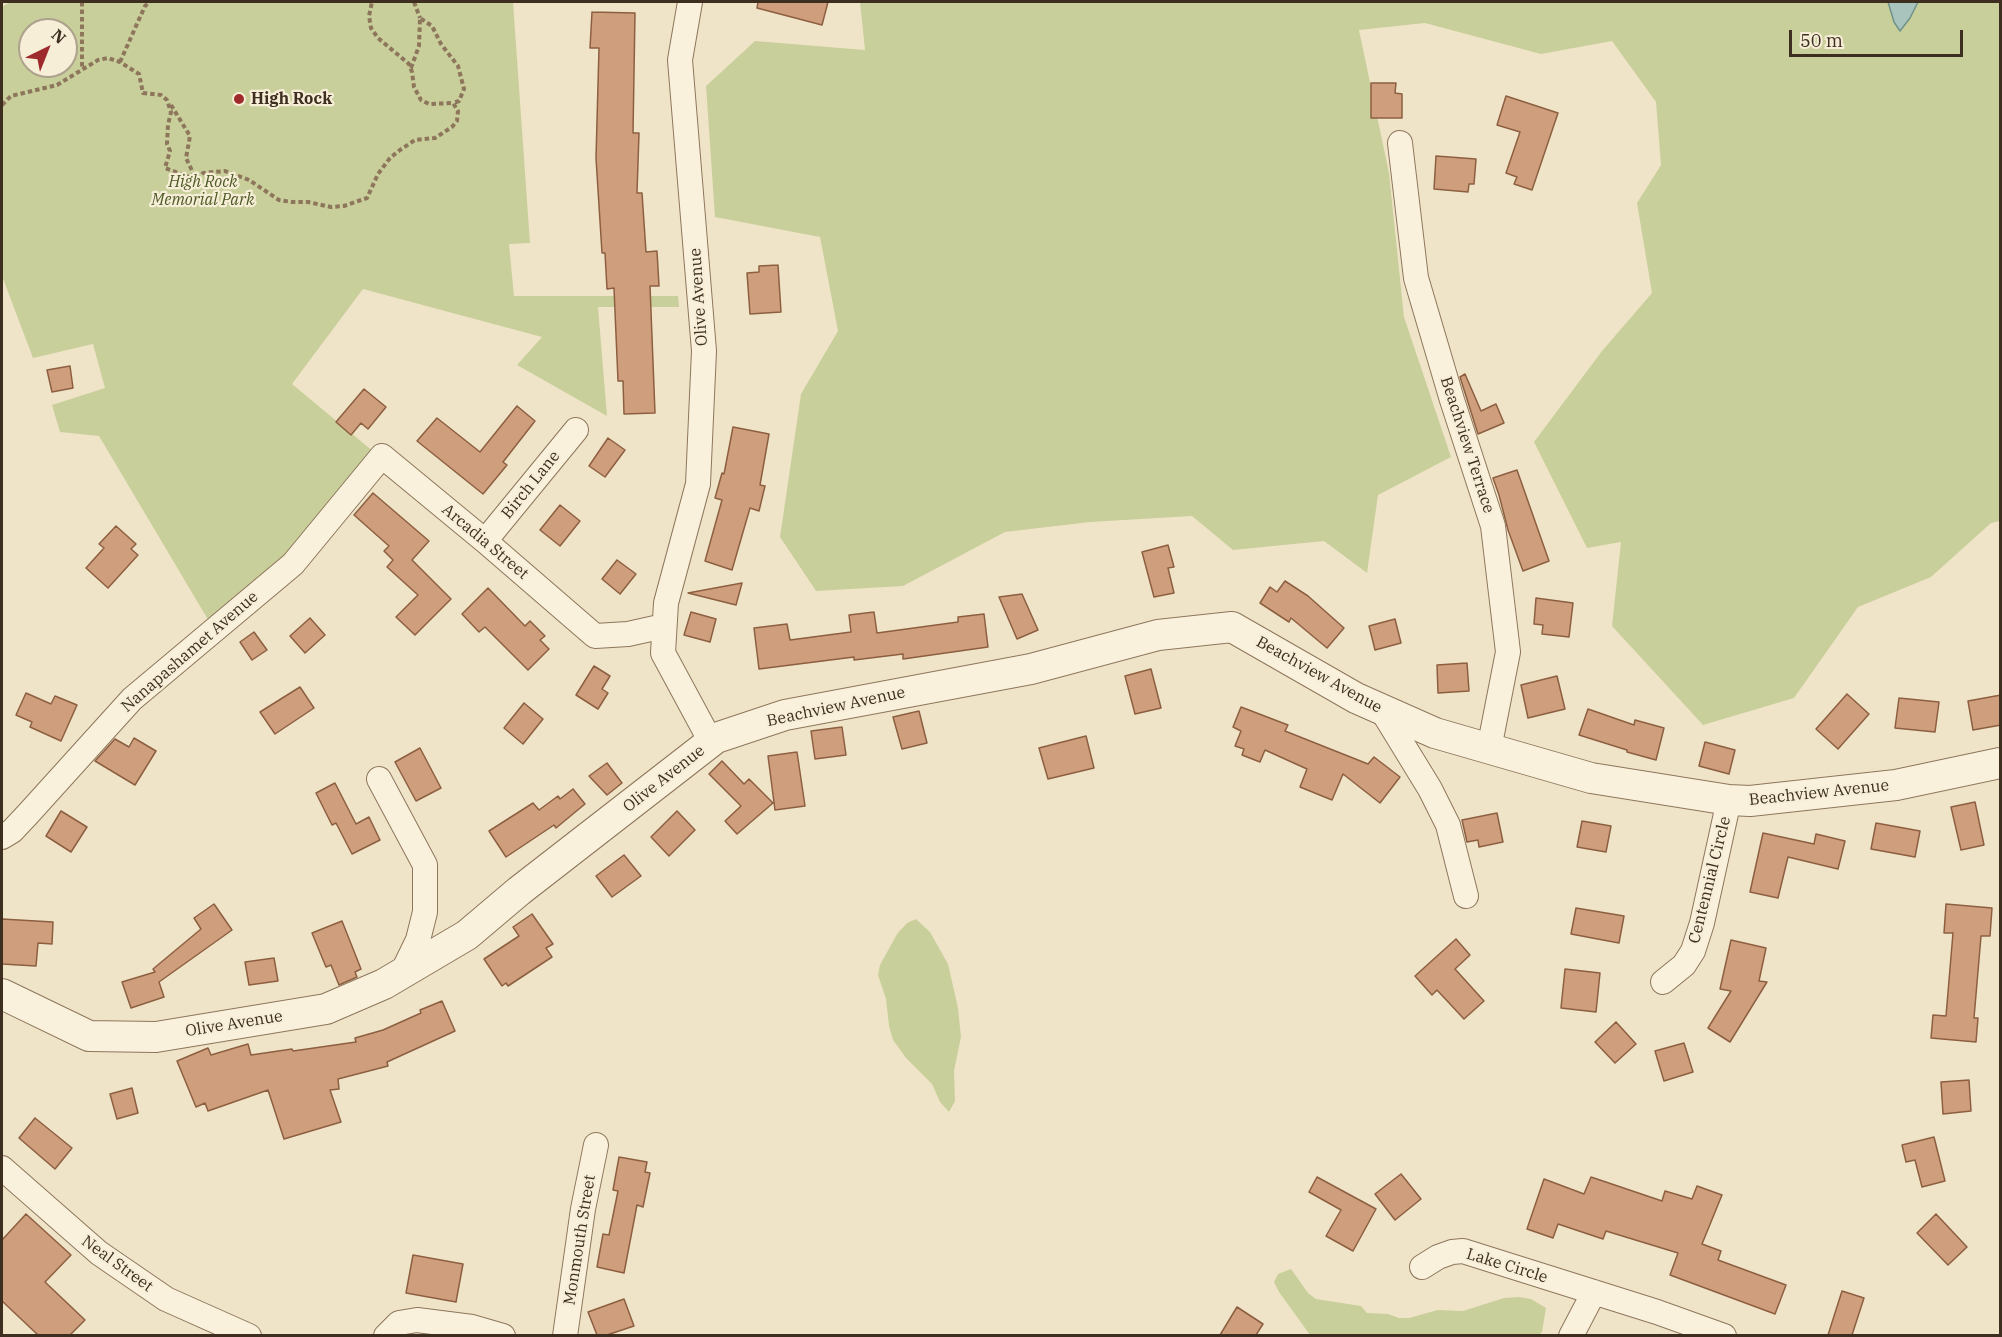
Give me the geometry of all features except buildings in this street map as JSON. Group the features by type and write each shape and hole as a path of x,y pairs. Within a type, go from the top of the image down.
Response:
{"street":[{"name":"Olive Avenue","path":"2,994 89,1036 156,1036 326,1009 384,984 467,935 519,891 711,742 663,653 666,603 698,484 704,351 680,60 690,2"},
{"name":"Beachview Terrace","path":"1400,143 1416,278 1493,526 1508,652 1489,749"},
{"name":"Birch Lane","path":"485,541 576,430"},
{"name":"Arcadia Street","path":"329,520 382,456 595,636 628,634 664,626"},
{"name":"Nanapashamet Avenue","path":"2,837 12,831 132,699 293,564 329,520"},
{"name":"Beachview Avenue","path":"711,742 716,738 785,715 1030,669 1158,635 1232,627 1356,698 1435,733 1591,778 1730,800 1750,801 1896,785 2001,763"},
{"path":"1381,709 1430,789 1448,825 1466,896"},
{"path":"379,779 425,865 424,912 418,940 401,975"},
{"name":"Centennial Circle","path":"1663,982 1684,965 1693,951 1702,923 1730,800"},
{"name":"Monmouth Street","path":"565,1335 583,1209 596,1145"},
{"name":"Neal Street","path":"2,1168 99,1253 166,1299 249,1335"},
{"name":"Lake Circle","path":"1422,1267 1438,1257 1463,1251 1724,1335"},
{"path":"1571,1335 1594,1292"},
{"path":"386,1335 399,1323 417,1320 472,1327 503,1335"}],"path":[{"path":"82,2 82,69"},
{"path":"120,62 145,6 150,2"},
{"path":"372,2 369,16 371,28 378,38 400,55 411,68"},
{"path":"414,2 420,18 419,46 411,68 414,87 421,100 429,104 459,101 464,89 458,66 441,44 432,26 420,18"},
{"path":"2,105 11,96 57,85 98,60 108,58 120,62 139,74 143,93 161,95 168,100 190,136 186,158 197,180"},
{"path":"168,100 171,112 167,144 170,152 165,168 197,180"},
{"path":"197,180 204,173 225,171 249,180 279,200 308,202 331,207 359,201 367,198 378,174 390,158 415,140 435,138 452,128 457,121 458,111 453,103"}],"green space":[{"name":"High Rock Memorial Park","path":"10,2 513,2 530,243 509,244 514,296 678,296 679,307 598,307 607,416 517,365 542,337 363,289 292,384 374,452 281,560 210,623 99,436 60,432 52,405 105,388 93,344 33,358 2,276 2,7"},
{"path":"860,2 2000,2 2000,521 1991,523 1931,577 1858,607 1794,698 1703,725 1612,626 1621,542 1587,548 1534,442 1602,351 1652,293 1637,203 1661,165 1656,102 1612,41 1541,54 1425,23 1359,30 1389,173 1404,317 1451,457 1378,495 1367,573 1324,541 1233,550 1192,516 1090,522 1005,532 903,586 816,591 780,537 801,394 838,331 820,237 715,217 706,86 755,41 865,50"},
{"path":"916,919 930,932 948,964 958,1008 961,1037 954,1071 955,1101 949,1112 940,1102 932,1084 906,1058 893,1040 886,999 878,975 880,965 897,934 907,923"},
{"path":"1291,1269 1308,1293 1316,1299 1361,1306 1367,1313 1388,1314 1399,1318 1409,1318 1438,1310 1463,1311 1504,1298 1531,1299 1546,1308 1542,1332 1538,1336 1310,1335 1274,1282 1278,1274"}],"water":[{"path":"1888,2 1918,2 1900,31 1894,22"}],"place":[{"name":"High Rock","path":"239,99"}]}
